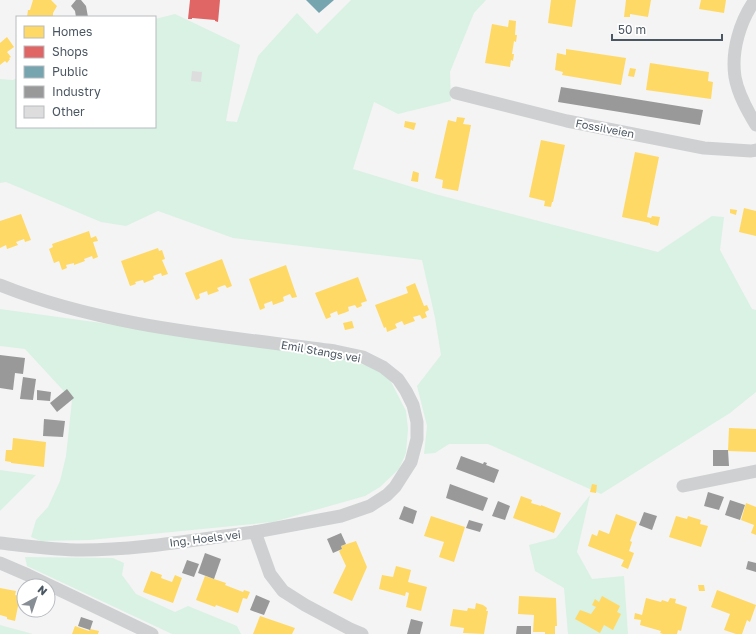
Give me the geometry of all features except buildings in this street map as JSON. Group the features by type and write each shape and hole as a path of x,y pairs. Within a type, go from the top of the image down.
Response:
{"street":[{"path":"755,0 750,7 740,30 735,53 735,76 740,96 756,125"},
{"name":"Fossilveien","path":"456,92 567,121 704,148 751,152 756,150"},
{"name":"Emil Stangs vei","path":"0,285 28,296 79,310 156,326 335,351 363,357 383,367 398,379 409,395 418,422 417,439 411,462 395,487 387,495 370,506 341,516 255,532"},
{"path":"683,486 756,471"},
{"name":"Ing. Hoels vei","path":"0,543 39,548 82,550 126,548 255,532 270,574 283,591 318,612 362,634"},
{"path":"0,563 28,574 152,634"}],"green space":[{"path":"351,0 486,0 474,13 450,72 451,101 398,114 374,102 353,169 435,194 658,252 712,216 724,217 720,250 752,309 756,310 756,392 730,413 601,494 488,444 449,444 435,453 424,454 427,426 417,386 441,355 435,318 422,260 233,238 158,211 126,226 101,222 6,182 0,183 0,79 13,80 16,78 16,128 156,128 156,19 175,14 240,45 226,121 237,122 258,56 297,13 317,34"},
{"path":"0,309 334,355 386,372 406,411 408,429 406,453 399,469 380,487 365,496 273,522 90,540 41,541 31,537 36,520 48,507 60,481 66,456 72,400 25,349 0,346"},
{"path":"0,470 36,475 0,511"},
{"path":"590,495 577,552 592,579 624,576 628,634 568,634 564,588 535,571 529,545 556,538"},
{"path":"25,557 113,558 124,563 122,575 136,594 175,612 188,606 237,626 241,634 172,634 56,580 56,578 53,578 27,566"},
{"path":"0,625 33,634 0,634"}]}
